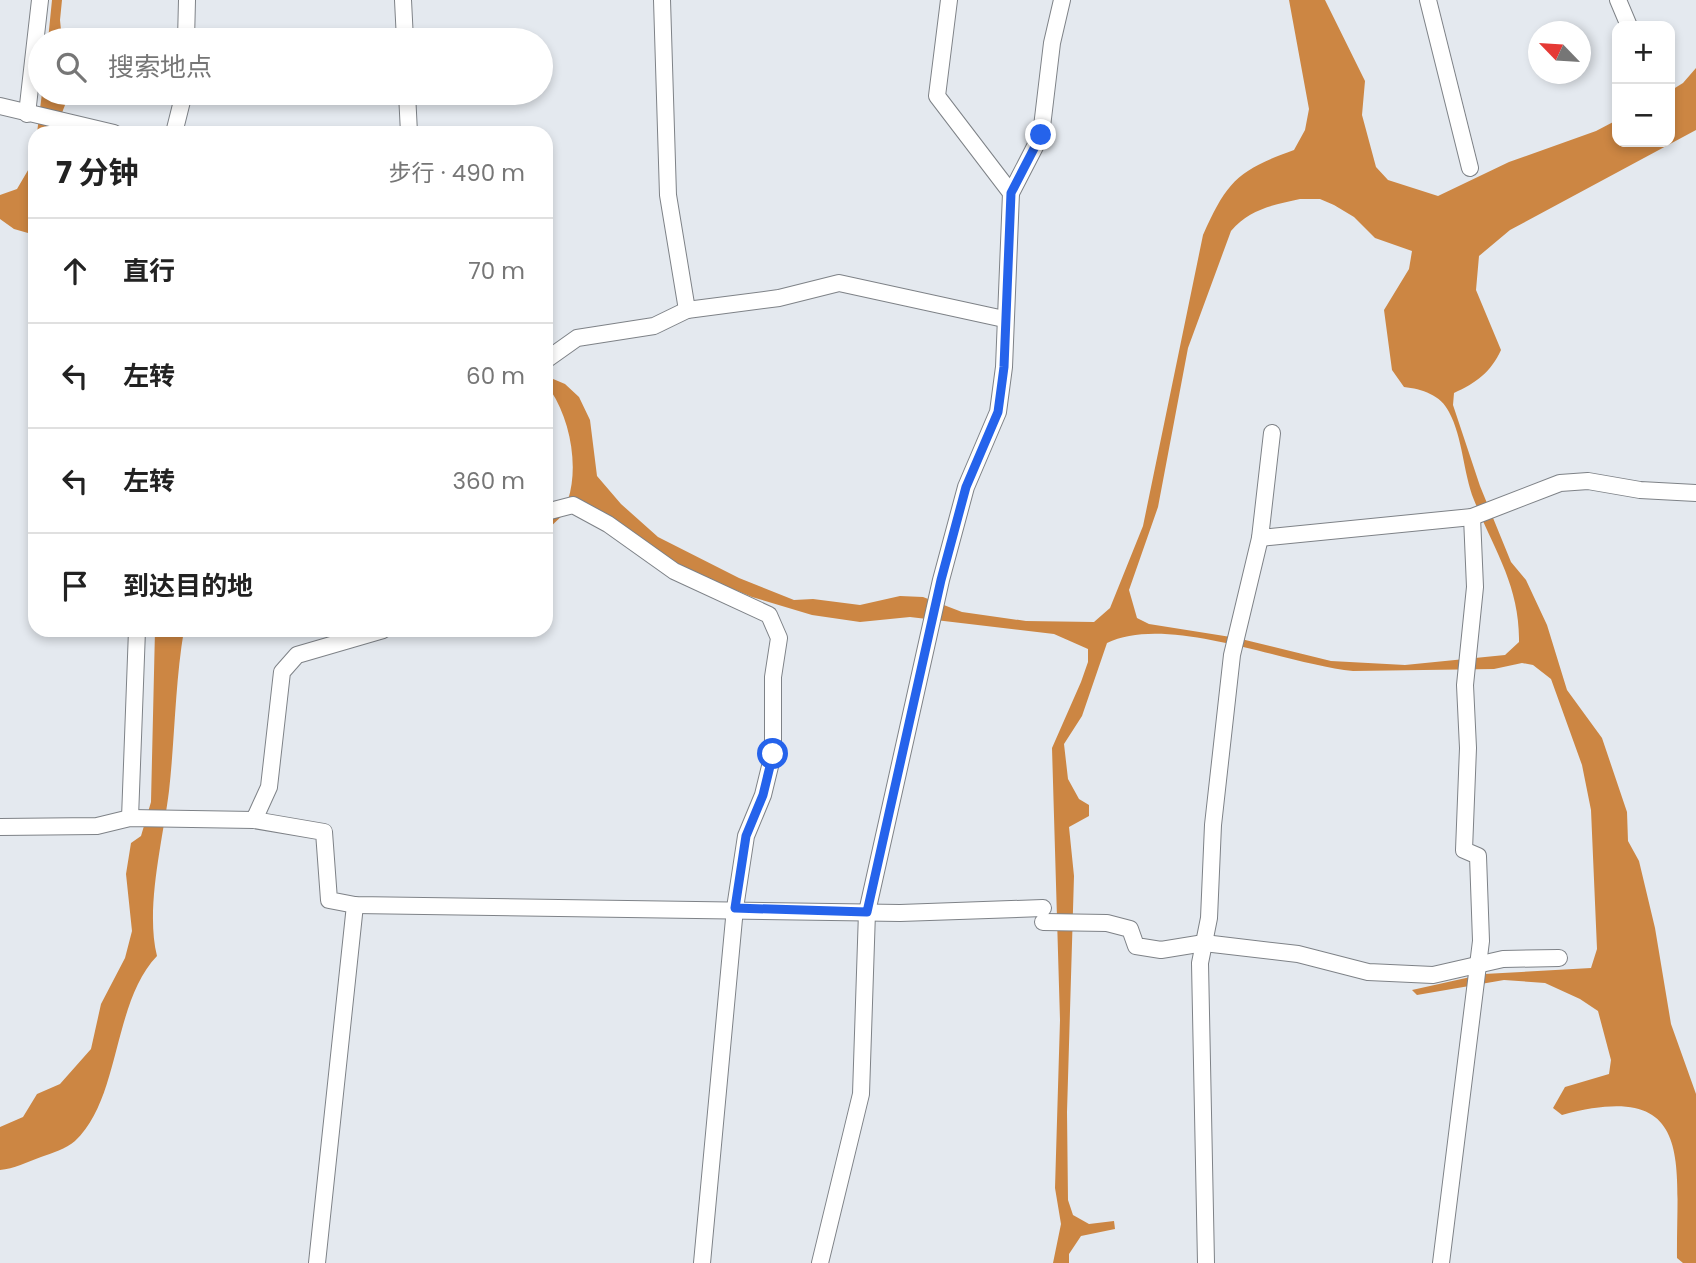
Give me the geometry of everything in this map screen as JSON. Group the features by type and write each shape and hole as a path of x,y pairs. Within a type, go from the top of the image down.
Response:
{"street":[{"path":"37,28 40,0"},
{"path":"186,28 187,0"},
{"path":"403,0 404,28"},
{"path":"662,0 668,195 687,310"},
{"path":"949,0 937,96 1011,193"},
{"path":"820,1263 861,1094 867,912 941,580 966,487 998,412 1004,367 1011,193 1041,135 1052,43 1062,0"},
{"path":"1428,0 1470,168"},
{"path":"1618,0 1627,21"},
{"path":"27,114 28,105"},
{"path":"176,126 181,105"},
{"path":"408,105 409,126"},
{"path":"0,106 82,126"},
{"path":"553,355 577,338 654,326 687,310 779,298 839,283 1004,319"},
{"path":"1206,1263 1200,963 1232,655 1260,538 1272,433"},
{"path":"1260,538 1472,517 1560,483 1588,481 1640,490 1696,493"},
{"path":"553,510 573,505 608,524 674,571 769,615 779,638 773,677 773,754 763,795 746,836 735,908 702,1263"},
{"path":"1441,1263 1481,941 1478,856 1464,850 1468,748 1465,685 1475,587 1472,517"},
{"path":"130,818 136,637"},
{"path":"254,820 270,787 282,672 297,654 358,637"},
{"path":"0,827 96,825 130,818 254,820 324,832 329,900 355,905 735,908 1043,915 1107,923 1130,929 1136,946 1161,950 1204,943 1298,954 1368,972 1433,975 1503,959 1559,958"},
{"path":"317,1263 355,905"}],"shaded area":[{"path":"52,0 62,0 61,28 49,28"},
{"path":"1289,0 1325,0 1365,81 1362,115 1376,167 1388,180 1438,196 1509,162 1596,131 1612,123 1612,147 1664,147 1510,230 1479,256 1476,290 1501,350 1493,365 1482,376 1454,393 1453,405 1480,486 1511,562 1526,580 1547,625 1567,690 1602,738 1627,812 1628,841 1639,861 1655,928 1671,1024 1696,1094 1696,1263 1683,1263 1677,1258 1676,1161 1669,1137 1657,1119 1636,1109 1605,1107 1562,1115 1553,1108 1565,1087 1609,1074 1611,1060 1598,1011 1580,999 1545,983 1504,980 1417,995 1412,990 1484,974 1591,968 1597,949 1591,810 1582,765 1551,679 1533,665 1522,663 1494,669 1353,671 1194,637 1132,635 1107,643 1082,716 1064,744 1068,779 1079,799 1089,805 1089,816 1069,827 1074,876 1067,1112 1068,1200 1073,1215 1089,1224 1114,1221 1115,1229 1081,1236 1069,1254 1069,1263 1053,1263 1061,1224 1055,1188 1060,1020 1052,748 1081,682 1088,662 1088,649 1054,634 910,617 860,622 812,615 752,597 683,568 619,524 567,511 553,524 553,505 568,500 573,473 568,429 553,394 553,379 565,384 579,397 590,420 597,476 621,504 658,537 739,578 794,600 813,599 860,605 900,596 923,597 962,612 1026,621 1094,622 1110,608 1143,526 1203,235 1219,202 1236,180 1260,164 1294,150 1305,130 1309,109","holes":["1300,199 1320,199 1354,217 1375,238 1412,251 1409,269 1384,310 1392,370 1404,387 1424,391 1441,401 1454,422 1470,489 1504,569 1515,603 1519,642 1505,655 1405,665 1331,661 1237,638 1149,624 1137,618 1129,590 1158,507 1188,348 1231,231 1246,218 1263,209"]},
{"path":"1696,68 1696,130 1675,141 1675,88"},
{"path":"40,105 65,105 57,126 38,126"},
{"path":"28,170 28,233 14,229 0,219 0,195 17,189"},
{"path":"155,637 183,637 169,791 154,896 157,956 142,976 132,999 101,1101 90,1123 75,1141 67,1146 0,1170 0,1127 23,1117 37,1094 60,1084 91,1049 101,1004 125,958 132,931 126,874 131,843 141,836 151,802"}],"route":[{"path":"773,754 763,795 746,836 735,908 867,912 941,580 966,487 998,412 1004,367 1011,193 1041,135"}]}
